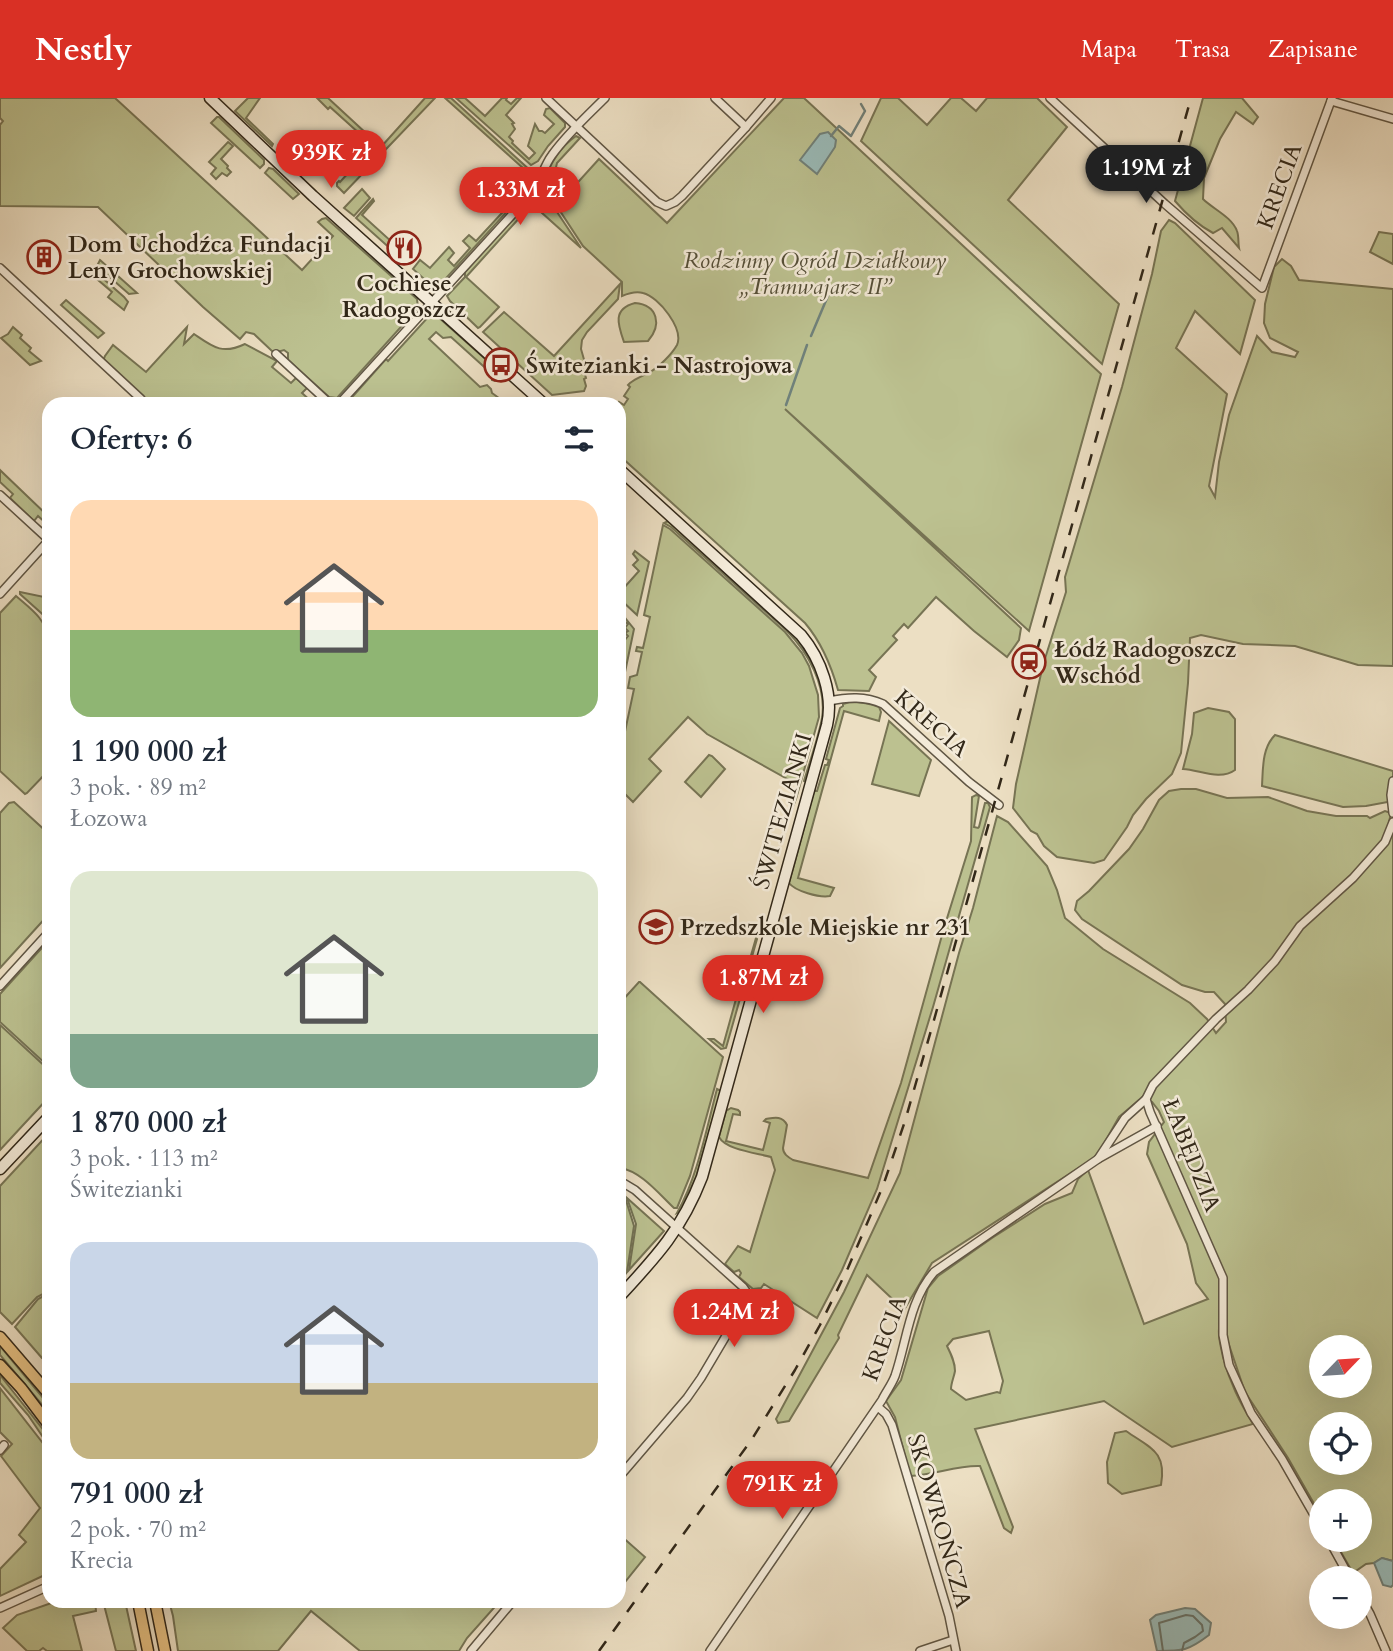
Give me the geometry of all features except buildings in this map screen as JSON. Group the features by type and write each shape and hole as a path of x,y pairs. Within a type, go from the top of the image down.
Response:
{"main road":[{"path":"0,1337 42,1386"},
{"path":"0,1365 42,1416"},
{"path":"139,1608 148,1651"},
{"path":"156,1608 165,1651"}],"street":[{"path":"210,98 536,397"},
{"path":"546,98 663,206 682,197 771,98"},
{"path":"345,397 532,193 540,183 550,157 605,98"},
{"path":"715,98 746,127"},
{"name":"KRECIA","path":"1050,98 1262,288 1331,99"},
{"path":"1331,99 1393,119"},
{"path":"0,268 139,397"},
{"path":"276,354 322,397"},
{"name":"ŚWITEZIANKI","path":"626,475 801,635 818,663 829,701 827,725 705,1166 678,1227 662,1250 626,1289"},
{"path":"0,495 42,534"},
{"path":"0,594 42,548"},
{"name":"KRECIA","path":"829,701 865,698 883,704 999,806"},
{"path":"1393,780 1393,810"},
{"name":"ŁABĘDZIA","path":"1309,1506 1251,1413 1229,1366 1223,1335 1223,1278 1146,1099 1153,1085 1275,961 1300,926 1353,878 1385,842 1393,822"},
{"path":"0,986 42,940"},
{"name":"KRECIA","path":"1098,1159 1125,1118 1146,1099"},
{"path":"0,1169 42,1124"},
{"name":"KRECIA","path":"710,1651 878,1407 895,1375 904,1338 918,1299 934,1272 1098,1159 1157,1126"},
{"path":"626,1185 678,1227 743,1287 748,1297 687,1398 626,1469"},
{"name":"SKOWROŃCZA","path":"878,1407 892,1425 949,1616 956,1651"},
{"path":"0,1608 42,1590"},
{"path":"471,1651 507,1608"},
{"path":"1372,1619 1386,1651"},
{"path":"920,1651 953,1640"}],"green space":[{"path":"0,98 115,98 302,270 333,236 318,222 326,218 417,299 418,308 338,397 329,397 288,360 288,353 284,350 274,353 254,334 246,332 240,339 98,207 0,206 0,125 3,121 0,118"},
{"path":"248,98 260,98 246,118 272,146 235,111"},
{"path":"317,98 328,98 381,147 425,98 435,98 344,193 337,183 361,159 368,165 380,152"},
{"path":"445,98 451,98 533,173 534,178"},
{"path":"456,98 465,98 485,116 502,98 507,98 511,104 521,98 506,115 514,123 512,124 515,129 509,137 512,143 529,159 535,153 528,146 535,124 539,131 545,133 554,124 544,115 546,109 550,108 565,123 565,127 538,161 531,165"},
{"name":"Rodzinny Ogród Działkowy „Tramwajarz II”","path":"784,98 804,98 1101,374 1029,631 785,409 1021,628 1019,640 1007,657 936,597 908,628 904,624 893,636 897,640 869,670 876,677 869,691 838,690 825,655 805,623 626,461 628,399 624,396 630,387 628,385 654,370 672,352 677,345 677,331 669,314 649,296 638,292 622,296 622,282 583,246 543,185 548,171 555,158 576,136 580,138 557,163 551,188 561,201 599,159 667,223"},
{"path":"881,98 898,98 927,125 951,98 961,98 976,111 987,98 1037,98 1067,127 1008,200 1119,304 1102,364 861,141"},
{"path":"1203,98 1242,98 1258,117 1253,124 1236,112 1220,139 1204,178 1203,199 1235,226 1239,248 1222,228 1213,233 1192,219 1175,201"},
{"path":"217,117 264,160 260,168 211,123"},
{"path":"228,142 233,146 221,159 231,172 227,176 222,173 216,179 211,174 216,168 209,162"},
{"path":"269,168 299,194 293,199 265,173"},
{"path":"525,188 524,193 438,287 434,288 413,269 420,260 430,268 449,247 454,253 448,260 454,266 470,248 463,241 469,235 476,241"},
{"path":"541,188 581,248 532,204 466,277 499,307 478,328 447,296 465,277 465,272"},
{"path":"362,189 370,198 354,216 344,208"},
{"path":"373,199 362,215 404,253 409,249 413,251 406,260 356,218"},
{"path":"1169,220 1255,300 1240,354 1195,311 1176,348 1227,394 1209,486 1215,497 1229,415 1257,336 1272,352 1295,357 1298,352 1270,338 1264,323 1265,304 1274,267 1282,259 1291,266 1299,280 1393,289 1393,666 1358,665 1295,646 1243,644 1201,635 1190,638 1181,753 1172,774 1133,815 1104,860 1094,863 1057,857 1044,846 1037,834 1031,831 1013,808 1043,665 1066,592 1065,577 1122,387 1161,231"},
{"path":"1379,232 1393,234 1393,264 1370,252"},
{"path":"100,260 137,293 129,294 97,266"},
{"path":"90,273 98,274 124,297 128,302 124,310 108,297 112,292 91,274 86,278"},
{"path":"620,284 618,299 582,340 581,349 585,363 582,364 586,378 584,391 552,395 483,332 504,312 554,356"},
{"path":"66,300 104,333 98,338 61,305"},
{"path":"635,303 653,312 655,329 648,341 624,342 619,324 620,313"},
{"path":"430,315 437,316 500,372 499,378 492,380 492,374 451,337 443,338 436,332 429,339 480,387 487,385 497,397 352,397 386,359 388,361"},
{"path":"13,327 31,348 29,351 41,361 30,365 1,338"},
{"path":"187,327 184,344 194,334 218,348 230,349 245,344 277,361 272,367 291,383 296,378 307,388 302,393 306,397 143,397 103,361 113,345 146,372"},
{"path":"0,470 42,510 42,520 38,516 34,521 10,498 13,494 0,482"},
{"path":"668,521 797,638 818,675 823,704 814,670 794,639 664,523"},
{"path":"663,525 785,632 802,653 818,695 819,717 792,809 798,785 707,734 688,717 649,759 661,771 633,802 626,795 626,727 634,689 628,688 630,677 637,675 642,652 636,651 637,647 643,648 650,617 644,615"},
{"path":"635,551 649,562 637,615 626,605 626,586 639,571 633,565 638,560 633,554"},
{"path":"20,594 42,597 42,614"},
{"path":"16,596 42,622 42,777 25,794 0,771 0,613"},
{"path":"626,619 634,629 626,667 626,627"},
{"path":"850,702 879,707 881,712 879,721 844,711 798,878 834,888 830,896 820,896 802,891 789,883 814,791 817,791 829,760 826,759 840,708"},
{"path":"1208,708 1229,712 1235,719 1235,770 1223,775 1183,769 1194,713"},
{"path":"822,719 817,742 806,782 804,781"},
{"path":"889,721 931,760 919,796 872,784"},
{"path":"1275,735 1393,771 1393,801 1343,807 1262,786 1265,752"},
{"path":"709,755 725,769 701,797 685,782"},
{"path":"1196,789 1227,798 1268,797 1307,811 1336,816 1370,818 1385,811 1391,813 1393,1561 1382,1558 1363,1566 1349,1566 1341,1552 1372,1552 1372,1489 1309,1489 1309,1495 1245,1392 1227,1339 1219,1329 1229,1375 1253,1424 1172,1447 1104,1401 975,1429 1013,1527 1011,1533 1004,1528 980,1466 910,1476 895,1417 886,1401 901,1380 928,1288 938,1276 992,1238 1045,1204 1072,1193 1078,1179 1088,1170 1144,1324 1208,1299 1196,1283 1187,1244 1147,1154 1149,1142 1164,1122 1152,1102 1139,1100 1119,1117 1097,1156 932,1263 904,1310 867,1275 838,1335 839,1338 789,1421 778,1423 776,1419 844,1292 900,1173 997,816 1008,822 1047,866 1065,918 1103,949 1190,1003 1207,1019 1216,1033 1226,1022 1225,1004 1214,992 1182,985 1082,919 1075,910 1077,901 1129,849 1159,800 1169,791","holes":["989,1331 1003,1381 1000,1393 966,1400 951,1389 955,1368 947,1346 953,1339"]},
{"path":"979,796 974,827 979,827 985,803 990,807 933,1007 877,1189 842,1270 817,1318 764,1284 761,1288 753,1289 739,1277 739,1270 734,1272 725,1264 738,1246 750,1252 775,1170 771,1157 735,1148 719,1137 726,1111 731,1108 738,1110 740,1115 733,1114 726,1141 763,1150 770,1123 764,1121 780,1118 787,1125 783,1148 789,1158 868,1178 901,1083 971,841 972,797"},
{"path":"14,802 42,828 42,922 0,968 0,813 9,803"},
{"path":"756,938 726,1048 721,1049 709,1039 714,1039 723,1046 744,970 748,966"},
{"path":"42,948 42,1061 0,1022 0,994"},
{"path":"640,982 723,1057 690,1176 677,1208 642,1178 626,1170 626,996"},
{"path":"0,1025 42,1064 42,1105 0,1150"},
{"path":"717,1089 721,1091 696,1177 681,1211 677,1213 696,1168"},
{"path":"42,1141 42,1294 12,1324 0,1312 0,1186"},
{"path":"627,1198 664,1231 629,1270 636,1224"},
{"path":"626,1200 634,1226 626,1273"},
{"path":"42,1297 42,1358 15,1327"},
{"path":"0,1346 42,1397 42,1405 0,1355"},
{"path":"0,1375 42,1428 42,1436 28,1415 0,1383"},
{"path":"0,1388 42,1442 42,1576 0,1596 0,1569 26,1542 19,1535 40,1508 1,1456 12,1444 0,1432"},
{"path":"1126,1431 1159,1457 1161,1485 1122,1494 1108,1483 1107,1462 1115,1433"},
{"path":"626,1540 645,1557 626,1581"},
{"path":"42,1606 96,1608 96,1611 73,1616 82,1651 47,1651 43,1648 39,1651 27,1651 3,1628 17,1615"},
{"path":"105,1608 127,1608 136,1651 116,1651"},
{"path":"171,1608 494,1608 459,1651 360,1651 311,1611 278,1651 178,1651"}],"water":[{"path":"828,132 836,140 835,147 817,174 800,160 820,134"},
{"path":"1382,1558 1393,1561 1391,1587 1383,1585 1374,1563"},
{"path":"1185,1608 1195,1609 1211,1623 1209,1635 1185,1649 1157,1651 1150,1620 1156,1615"}],"waterway":[{"path":"831,136 839,126 851,136 865,111 861,104"},
{"path":"811,336 830,291"},
{"path":"786,405 807,345"}],"railway":[{"path":"599,1651 752,1439 795,1370 848,1268 883,1186 934,1020 1191,98"}],"place":[{"name":"Cochiese Radogoszcz","path":"404,248"},
{"name":"Dom Uchodźca Fundacji Leny Grochowskiej","path":"44,257"},
{"name":"Świtezianki - Nastrojowa","path":"501,365"},
{"name":"Łódź Radogoszcz Wschód","path":"1029,662"},
{"name":"Przedszkole Miejskie nr 231","path":"656,927"}]}
